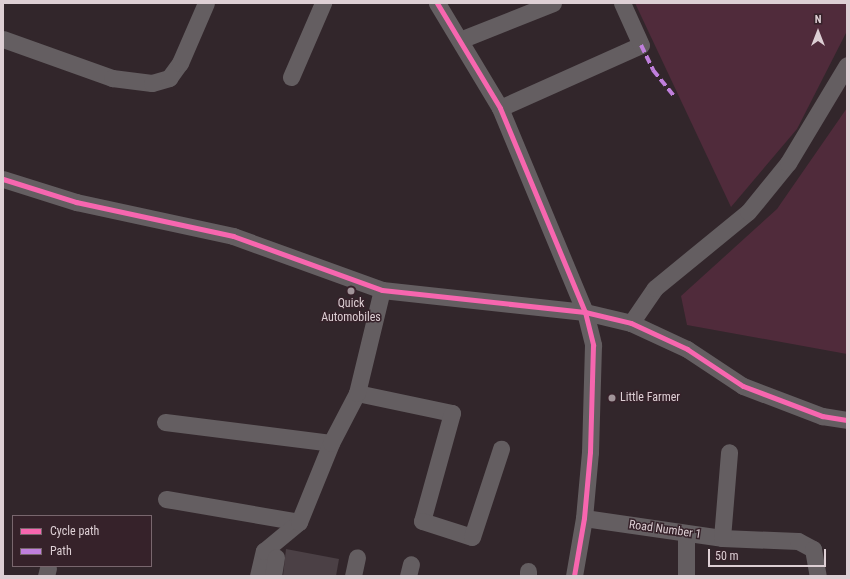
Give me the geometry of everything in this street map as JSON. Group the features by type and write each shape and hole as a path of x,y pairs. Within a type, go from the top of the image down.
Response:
{"street":[{"path":"4,42 112,78 152,83 169,78 180,63 206,3"},
{"path":"291,77 323,3"},
{"path":"437,3 500,108 585,312 593,345 590,452 584,518 574,576"},
{"path":"460,40 553,3"},
{"path":"500,108 641,45 622,3"},
{"path":"631,323 655,288 748,212 788,163 847,65"},
{"path":"3,180 76,202 233,236 382,290 585,312 631,323 687,349 743,386 822,416 847,420"},
{"path":"258,576 264,551 299,522 331,443 356,393 382,290"},
{"path":"356,393 452,413 422,521 472,537 501,449"},
{"path":"165,422 331,443"},
{"path":"722,538 729,452"},
{"path":"166,499 299,522"},
{"name":"Road Number 1","path":"584,518 722,538 798,541 813,549 818,576"},
{"path":"686,533 686,576"},
{"path":"353,576 356,557"},
{"path":"273,576 276,558"}],"shaded area":[{"path":"635,3 847,3 847,31 797,129 731,207"},
{"path":"847,108 847,354 687,325 681,296 777,209"}],"building":[{"path":"286,549 339,559 336,576 283,576"}],"marked path":[{"path":"641,45 653,70 675,97"}],"cycle path":[{"path":"437,3 500,108 585,312 593,345 590,452 584,518 574,576"},
{"path":"3,179 76,202 233,236 382,290 585,312 631,323 687,349 743,386 822,416 847,420"}],"place":[{"name":"Quick Automobiles","path":"351,291"},
{"name":"Little Farmer","path":"612,398"}]}
